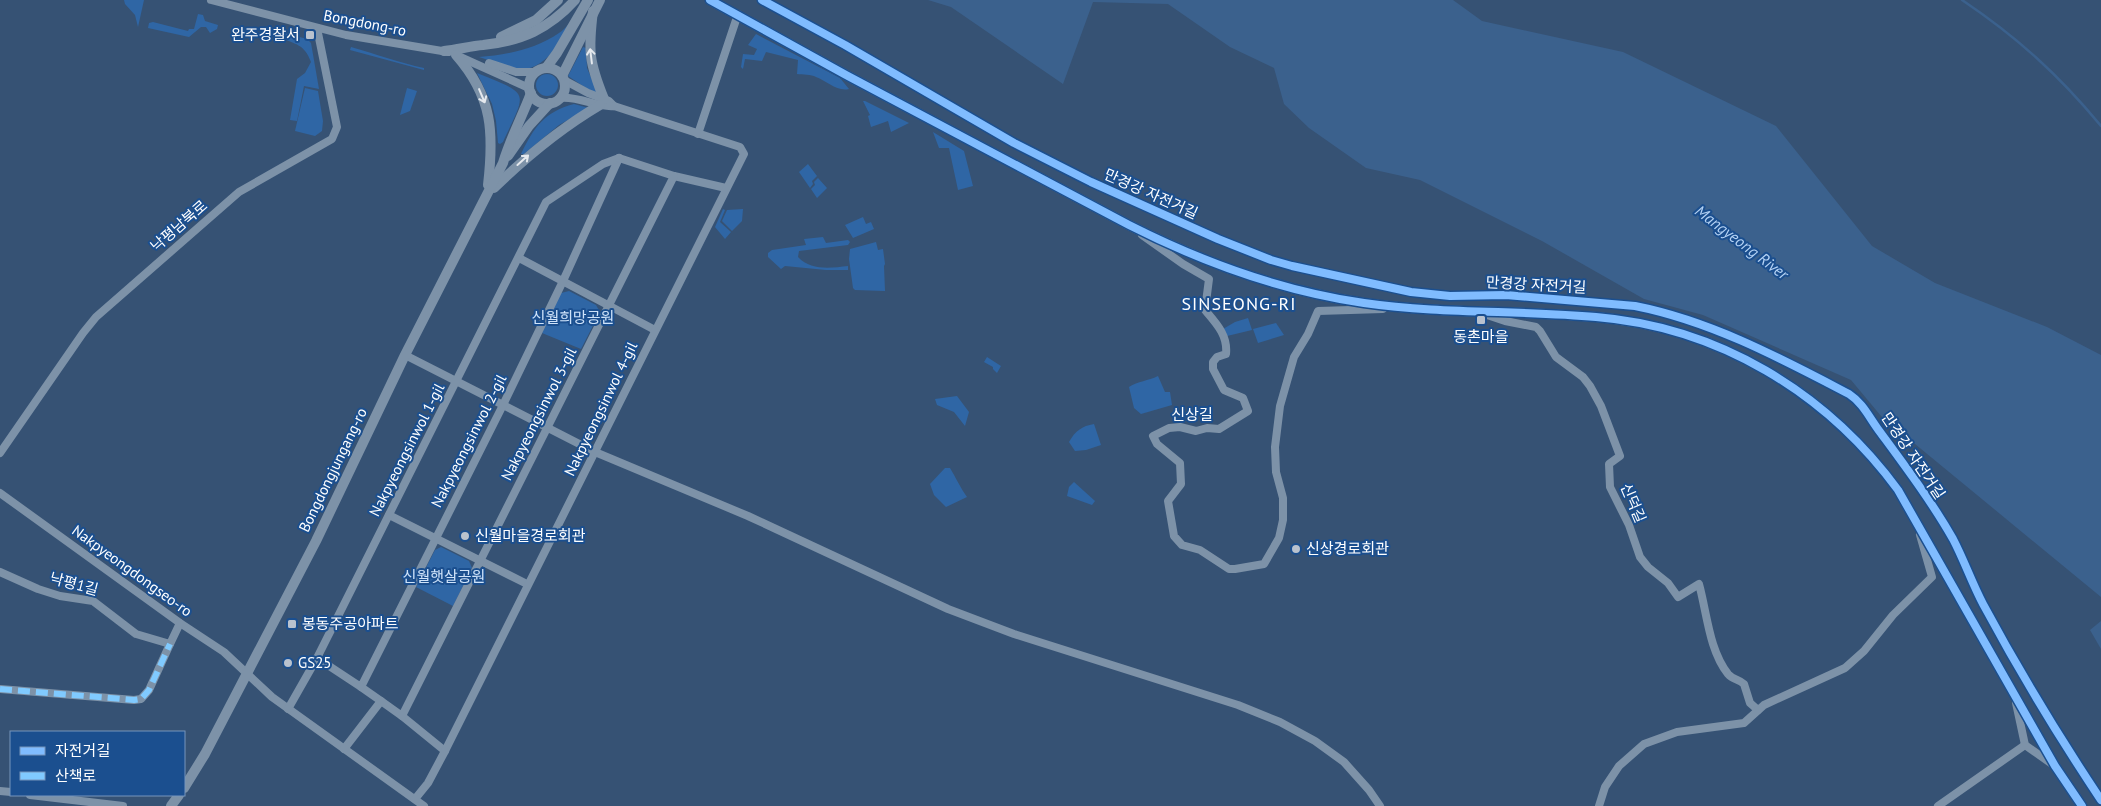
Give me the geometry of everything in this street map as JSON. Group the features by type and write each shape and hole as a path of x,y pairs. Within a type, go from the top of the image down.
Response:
{"street":[{"name":"Bongdong-ro","path":"211,0 346,35 444,51 530,90"},
{"path":"482,45 511,34 530,24 558,0"},
{"path":"444,51 498,44 524,36 554,19 575,0"},
{"path":"546,68 588,0"},
{"path":"560,98 564,92 563,78 600,0"},
{"path":"710,0 846,75 1129,225 1199,258 1266,282 1322,296 1366,303 1477,312 1597,317 1649,325 1686,334 1744,359 1772,374 1800,393 1854,439 1893,484 2055,766 2082,806"},
{"path":"488,194 538,147 602,102 590,52 594,12"},
{"path":"698,134 738,14"},
{"name":"낙평남북로","path":"0,453 83,332 96,317 239,192 332,139 337,127 317,28"},
{"name":"Bongdong-ro","path":"456,55 468,55 505,70 525,73 535,72"},
{"path":"456,55 477,83 489,116 492,144 488,194"},
{"path":"535,72 552,68 563,78"},
{"name":"Bongdongjungang-ro","path":"503,163 510,139 524,112 532,77 535,72"},
{"name":"Nakpyeongsinwol 4-gil","path":"563,78 602,102"},
{"path":"530,90 539,102 550,103"},
{"name":"Nakpyeongsinwol 4-gil","path":"415,799 428,782 445,751 744,154 740,147 602,102 578,98 560,98"},
{"name":"Bongdongjungang-ro","path":"185,786 205,754 316,541 405,355 503,163 529,126 550,103 560,98"},
{"path":"619,158 674,176 726,188"},
{"name":"Nakpyeongsinwol 1-gil","path":"288,709 318,658 546,202 603,164 619,158"},
{"name":"Nakpyeongsinwol 2-gil","path":"361,687 503,405 563,281 619,158"},
{"name":"Nakpyeongsinwol 3-gil","path":"402,716 674,176"},
{"name":"신상길","path":"1129,225 1163,251 1210,279 1205,310 1220,329 1227,348 1226,354 1217,357 1213,362 1213,369 1224,390 1243,398 1247,405 1248,411 1219,429 1207,428 1196,431 1180,427 1169,428 1153,436 1157,444 1180,463 1180,484 1168,500 1174,536 1177,542 1200,550 1229,569 1264,564 1279,538 1283,498 1276,472 1275,446 1278,420 1291,365 1318,311 1415,308"},
{"path":"519,258 655,330"},
{"name":"신덕길","path":"1477,312 1505,321 1536,327 1556,357 1583,377 1590,386 1601,406 1620,456 1609,464 1610,488 1629,526 1640,558 1648,568 1668,583 1678,597 1699,584 1714,645 1722,666 1731,678 1744,684 1750,703 1758,710"},
{"path":"405,355 595,452 757,520 948,610 1014,634 1238,705 1280,722 1315,741 1344,762 1369,790 1380,806"},
{"name":"Nakpyeongdongseo-ro","path":"0,493 180,623 224,652 272,697 424,806"},
{"path":"388,516 528,584"},
{"path":"1599,806 1606,787 1619,766 1644,744 1677,732 1744,723 1770,702 1846,668 1864,651 1893,615 1932,577 1917,523"},
{"name":"낙평1길","path":"0,572 45,592 93,601 136,634 170,644"},
{"path":"0,689 141,699 149,690 180,623"},
{"path":"318,658 402,716 445,751"},
{"path":"2015,696 2025,745 2055,766"},
{"path":"344,749 381,701"},
{"path":"1938,806 2025,745"},
{"path":"38,796 123,806"}],"green space":[{"path":"124,0 144,0 138,27 135,15 125,4"},
{"path":"578,13 555,49 539,64 530,68 510,67 479,57 510,53 550,39 562,31"},
{"path":"198,14 203,15 205,21 218,25 217,29 210,33 206,27 201,27 189,37 148,28 149,23 153,22 188,31 189,29 194,29"},
{"path":"281,32 307,39 311,43 319,89 304,86 297,121 290,120 297,79 305,73 311,62 302,48 280,37"},
{"path":"756,34 840,78 849,89 836,88 812,75 797,74 798,60 766,52 762,61 745,59 743,69 741,67 743,54 754,55 757,49 748,45"},
{"path":"351,47 424,68 424,70 350,50"},
{"path":"583,47 586,48 587,68 596,92 592,92 568,76"},
{"path":"477,73 507,86 519,96 520,103 517,112 503,142 500,144 498,143 492,104"},
{"path":"547,74 555,77 558,85 555,93 547,96 539,93 536,85 539,77"},
{"path":"305,88 318,91 323,121 322,131 315,136 295,131"},
{"path":"407,88 417,91 410,111 400,115"},
{"path":"863,101 909,123 891,132 888,121 871,127 868,116 870,115"},
{"path":"574,104 589,108 559,125 524,154 521,154 536,128 547,116"},
{"path":"933,132 964,151 973,186 958,190 949,148 939,148"},
{"path":"808,164 817,176 812,181 813,184 810,188 799,172"},
{"path":"818,178 827,188 817,198 811,189"},
{"path":"723,209 725,210 720,222 731,232 725,239 715,227"},
{"path":"743,209 742,221 732,231 722,221 727,210"},
{"path":"863,217 866,224 871,222 874,229 853,238 845,225"},
{"path":"823,237 826,243 848,240 850,242 848,245 799,251 798,257 815,267 848,266 848,270 785,266 781,269 768,257 768,253 772,250 806,245 804,239"},
{"path":"876,242 878,250 883,249 885,291 855,290 853,288 849,259 850,249"},
{"name":"신월희망공원","path":"569,291 596,305 600,312 581,349 542,333 561,293"},
{"path":"1248,318 1252,330 1227,336 1223,329 1235,322"},
{"path":"1276,323 1284,335 1258,343 1253,329"},
{"path":"987,357 1001,366 997,373 993,367 984,362"},
{"path":"1158,376 1165,392 1170,392 1172,405 1141,414 1134,408 1129,387"},
{"path":"957,396 969,412 965,426 954,412 937,405 935,399"},
{"path":"1094,424 1101,445 1075,451 1069,442 1071,438 1079,430"},
{"path":"945,468 950,468 967,497 946,507 934,495 930,484"},
{"path":"1074,482 1095,501 1092,505 1067,496 1069,487"},
{"name":"신월햇살공원","path":"441,547 469,561 472,568 453,606 416,587 435,550"}],"water":[{"name":"Mangyeong River","path":"928,0 1453,0 1482,21 1623,52 1776,126 1872,246 1935,283 2047,327 2101,355 2101,597 1881,416 1851,380 1703,315 1644,299 1542,241 1420,180 1366,168 1309,128 1284,104 1274,68 1230,47 1168,4 1093,2 1063,84 951,7"},
{"path":"2101,621 2101,649 2090,630"}],"waterway":[{"path":"1962,0 2001,28 2053,73 2101,126"}],"marked path":[{"path":"0,689 141,699 149,690 170,644"}],"cycle path":[{"path":"710,0 846,75 1129,225 1186,252 1244,274 1303,291 1364,303 1422,309 1596,317 1641,323 1685,334 1726,350 1766,371 1803,395 1838,423 1869,455 1898,490 2055,766 2082,806"},
{"name":"만경강 자전거길","path":"762,0 845,45 1014,143 1091,182 1218,239 1271,260 1411,292 1450,296 1506,295 1635,306 1691,321 1745,342 1849,394 1866,412 1945,525 1983,604 2011,654 2101,800"}],"place":[{"name":"완주경찰서","path":"310,35"},
{"name":"동촌마을","path":"1481,320"},
{"name":"신월마을경로회관","path":"465,536"},
{"name":"신상경로회관","path":"1296,549"},
{"name":"봉동주공아파트","path":"292,624"},
{"name":"GS25","path":"288,663"}],"district":[{"name":"SINSEONG-RI","path":"1239,304"}]}
